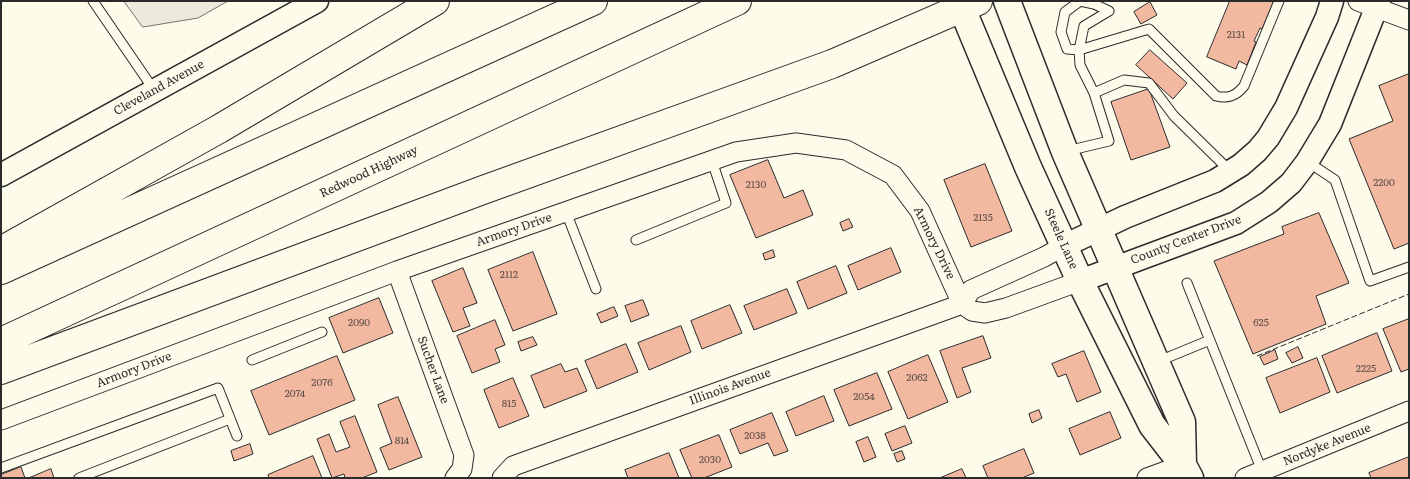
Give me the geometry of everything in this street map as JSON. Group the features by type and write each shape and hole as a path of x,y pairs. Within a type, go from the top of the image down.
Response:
{"highway":[{"path":"1,251 219,129 435,1"},
{"path":"1,270 593,1"},
{"name":"Redwood Highway","path":"1,342 737,1"},
{"path":"1,370 483,190 832,64 967,4"}],"main road":[{"path":"1007,1 1064,152 1182,422 1187,471"},
{"name":"Steele Lane","path":"967,4 1028,167 1080,281 1152,425 1187,471"}],"street":[{"name":"Cleveland Avenue","path":"1,175 317,1"},
{"path":"1064,246 1098,228 1215,181 1241,165 1257,151 1268,138 1286,108 1332,1"},
{"path":"1371,4 1409,20"},
{"name":"County Center Drive","path":"1080,281 1236,223 1269,202 1290,183 1308,162 1330,124 1371,4"},
{"name":"Armory Drive","path":"1,420 397,272 736,152 796,142 846,150 894,175 920,211 962,304"},
{"name":"Illinois Avenue","path":"502,478 513,466 962,304 971,290 1064,246"},
{"name":"Sucher Lane","path":"397,272 464,455 458,473"},
{"path":"962,304 972,311 984,313 1006,308 1080,281"},
{"name":"Nordyke Avenue","path":"1253,474 1409,411"},
{"path":"1147,478 1187,471"}],"lane":[{"path":"92,1 154,91"},
{"path":"1064,152 1109,141 1094,93 1080,65 1079,50 1084,26 1109,11 1094,4 1080,1 1065,12 1060,32 1067,48 1079,50 1149,30 1216,96 1224,98 1238,93 1244,86 1279,1"},
{"path":"1094,93 1124,80 1149,83 1174,116 1230,172"},
{"path":"636,240 726,203 712,161"},
{"path":"1308,162 1335,180 1370,281 1409,266"},
{"path":"566,212 596,289"},
{"path":"1187,283 1210,340 1253,474"},
{"path":"252,360 322,332"},
{"path":"1156,362 1210,340"},
{"path":"1,468 218,388 237,436"},
{"path":"79,478 230,420"}],"shaded area":[{"path":"124,1 228,1 198,18 143,27"}],"building":[{"path":"1230,1 1274,1 1262,29 1260,28 1254,41 1256,42 1247,65 1239,61 1236,69 1207,57"},
{"path":"1150,2 1157,15 1141,24 1134,12"},
{"path":"1150,50 1187,83 1173,99 1136,65"},
{"path":"1409,74 1409,243 1394,249 1349,139 1393,121 1379,86"},
{"path":"1149,89 1170,147 1131,160 1111,102"},
{"path":"768,160 784,198 803,190 813,215 756,238 730,175"},
{"path":"985,164 1012,231 971,247 944,180"},
{"path":"1319,213 1349,283 1316,296 1326,324 1253,354 1214,261 1284,234 1282,227"},
{"path":"849,219 853,227 843,231 840,223"},
{"path":"891,248 901,272 858,290 848,266"},
{"path":"773,250 775,257 765,260 763,254"},
{"path":"533,252 557,314 513,331 488,270"},
{"path":"836,266 847,293 808,309 797,282"},
{"path":"463,268 477,303 463,308 470,326 453,332 432,281"},
{"path":"787,289 797,313 754,330 744,306"},
{"path":"379,298 393,333 343,353 329,318"},
{"path":"643,300 649,315 631,322 625,306"},
{"path":"730,305 742,333 702,349 691,321"},
{"path":"614,307 618,316 601,323 597,314"},
{"path":"1409,319 1409,369 1401,372 1383,329"},
{"path":"495,320 505,345 495,349 500,362 472,373 457,336"},
{"path":"681,326 691,352 649,370 638,343"},
{"path":"1377,333 1392,371 1337,393 1322,356"},
{"path":"983,336 991,358 962,368 971,392 957,398 940,351"},
{"path":"533,337 537,345 521,351 518,342"},
{"path":"626,344 638,372 597,389 585,361"},
{"path":"1298,347 1303,358 1292,363 1286,353"},
{"path":"1275,350 1278,359 1264,365 1260,357"},
{"path":"1084,351 1101,392 1077,402 1066,374 1058,377 1052,364"},
{"path":"928,355 948,402 908,419 888,372"},
{"path":"337,356 355,400 269,435 251,391"},
{"path":"1317,358 1330,392 1280,413 1266,378"},
{"path":"561,364 565,372 577,368 587,391 544,408 531,376"},
{"path":"877,373 892,409 849,426 834,390"},
{"path":"513,378 529,416 499,428 484,390"},
{"path":"824,396 834,421 796,436 786,412"},
{"path":"398,397 422,457 389,470 380,448 392,443 378,405"},
{"path":"1039,410 1042,418 1032,423 1029,414"},
{"path":"1110,412 1121,438 1080,455 1069,429"},
{"path":"772,413 788,451 774,456 768,443 740,454 730,430"},
{"path":"355,416 377,472 362,478 345,478 344,474 332,478 317,439 329,434 336,452 350,447 340,422"},
{"path":"905,426 912,443 892,451 885,434"},
{"path":"719,435 732,467 704,478 692,478 680,450"},
{"path":"868,437 876,457 864,462 856,442"},
{"path":"250,444 253,454 234,461 231,451"},
{"path":"1024,449 1034,473 1022,478 988,478 983,466"},
{"path":"902,451 905,459 897,462 894,454"},
{"path":"669,453 679,478 628,478 625,470"},
{"path":"313,456 322,478 269,478 268,475"},
{"path":"1409,457 1409,478 1371,478 1369,473"},
{"path":"21,467 25,478 1,478 1,475"},
{"path":"51,469 54,478 29,478"},
{"path":"962,469 966,478 940,478"}],"fence":[{"path":"1257,356 1409,294"}]}
